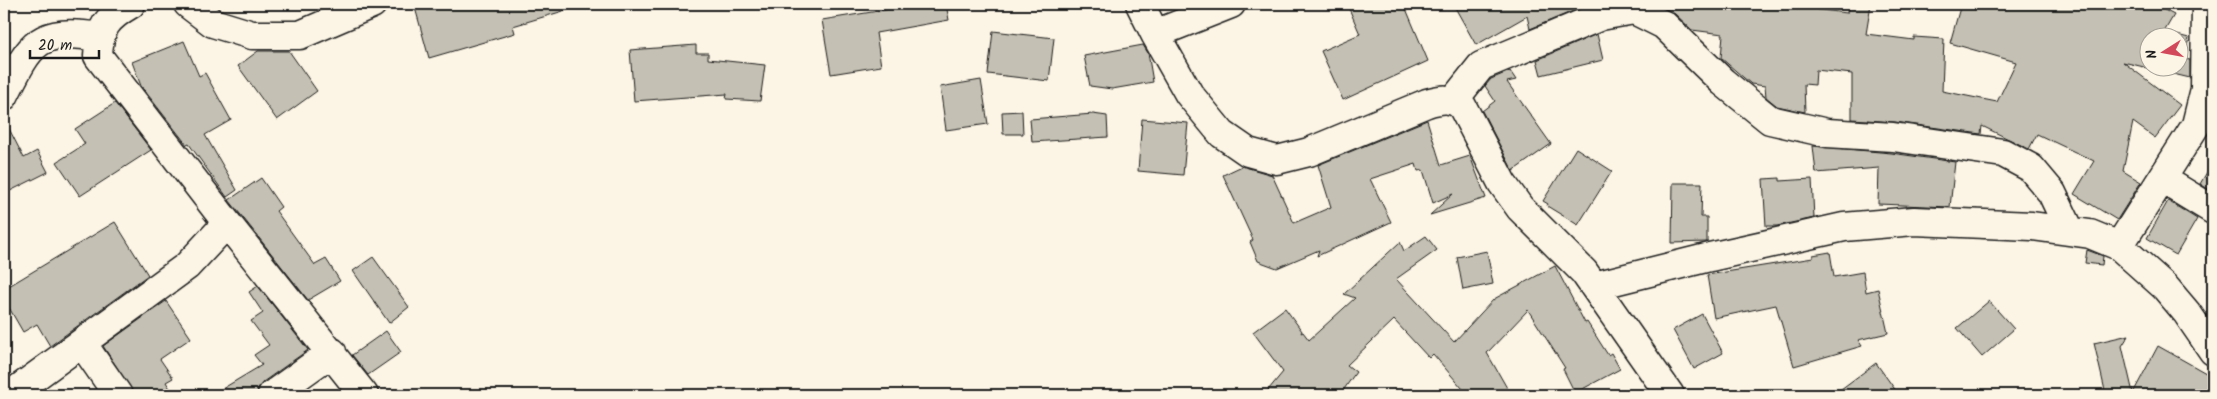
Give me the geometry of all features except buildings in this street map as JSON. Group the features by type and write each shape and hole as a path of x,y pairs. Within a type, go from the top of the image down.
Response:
{"street":[{"path":"131,4 111,16 99,37 98,56 227,223 332,352 364,395"},
{"path":"188,4 213,23 252,35 300,34 372,4"},
{"path":"1140,4 1189,94 1222,134 1248,152 1277,160 1308,152 1428,103 1441,99 1454,100 1462,106 1502,182 1520,208 1584,272 1670,395"},
{"path":"1155,34 1231,4"},
{"path":"2119,246 2196,126 2205,89 2206,4"},
{"path":"1454,100 1481,66 1601,16 1634,10 1664,25 1723,82 1770,120 1827,133 1893,137 2003,153 2031,168 2052,193 2070,232"},
{"path":"4,96 21,63 42,38 70,32 99,37"},
{"path":"2162,179 2213,210"},
{"path":"1594,286 1710,257 1844,227 1914,221 2032,226 2090,234 2119,246 2164,287 2187,313 2213,351"},
{"path":"10,395 187,266 227,223"},
{"path":"82,343 118,395"},
{"path":"272,395 332,352"}]}
